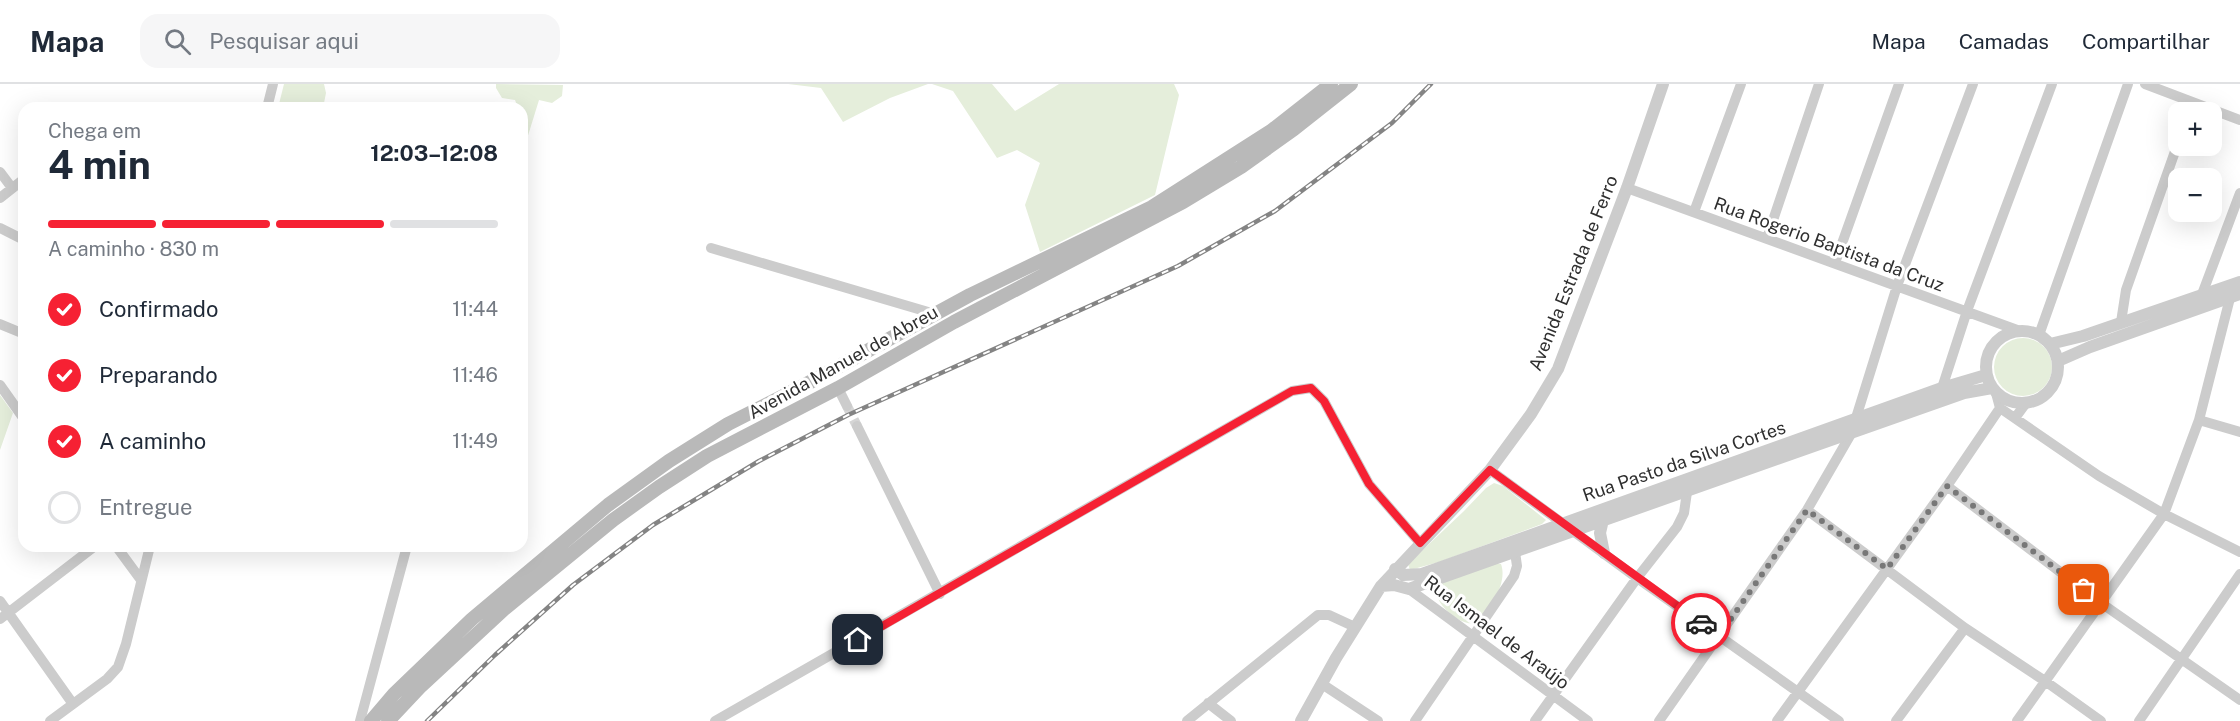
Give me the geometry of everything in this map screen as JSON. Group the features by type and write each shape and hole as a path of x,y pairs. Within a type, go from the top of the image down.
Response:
{"main road":[{"name":"Avenida Manuel de Abreu","path":"371,721 394,694 472,619 608,506 669,461 729,424 935,314 1152,207 1271,131 1331,84"},
{"name":"Avenida Manuel de Abreu","path":"388,721 420,686 502,610 614,520 707,456 838,388 954,322 1183,202 1241,167 1351,84"}],"street":[{"path":"268,102 273,84"},
{"name":"Avenida Estrada de Ferro","path":"1301,721 1381,586 1490,470 1531,414 1558,369 1627,188 1663,84"},
{"path":"1694,212 1741,84"},
{"path":"1767,238 1819,84"},
{"path":"1835,263 1899,84"},
{"path":"1659,721 1807,510 1851,434 1897,286 1973,84"},
{"path":"1942,388 1967,311 2052,84"},
{"path":"2039,335 2128,84"},
{"path":"2145,84 2179,102"},
{"path":"2222,116 2240,120"},
{"path":"2121,322 2126,290 2173,156"},
{"path":"0,172 12,188"},
{"path":"0,198 18,184"},
{"name":"Rua Rogerio Baptista da Cruz","path":"1627,188 2020,331"},
{"path":"2201,297 2240,193"},
{"path":"0,228 18,237"},
{"path":"711,248 935,314"},
{"path":"2050,344 2083,336 2240,282"},
{"path":"2058,361 2090,347 2235,296"},
{"path":"2017,721 2164,514 2199,420 2235,296"},
{"path":"0,324 18,332"},
{"path":"1994,390 2004,399 2015,403 2026,403 2044,396 2051,389 2056,380 2058,361 2050,344 2039,335 2020,331 2000,338 1993,345 1985,365 1986,375 2000,408 2099,476 2164,514 2240,552"},
{"name":"Rua Pasto da Silva Cortes","path":"1395,569 1402,575 1422,574 1568,526 1942,388 1986,375"},
{"path":"0,385 18,410"},
{"path":"838,388 847,406"},
{"path":"715,721 1292,391 1311,388 1324,401 1369,484 1420,543"},
{"name":"Rua Pasto da Silva Cortes","path":"1409,589 1515,552 1568,526 1603,520 1687,492 1964,393 1994,390"},
{"path":"2015,418 2026,403"},
{"path":"1777,721 1947,486 2000,408"},
{"path":"2199,420 2240,432"},
{"path":"857,426 940,594"},
{"path":"1490,470 1637,578 1839,721"},
{"path":"1947,486 2101,603 2240,700"},
{"path":"1535,721 1637,578 1677,527 1684,513 1687,492"},
{"path":"1807,510 1965,628 2101,721"},
{"path":"1603,520 1600,540 1604,553"},
{"path":"4,616 87,552"},
{"path":"120,552 141,580"},
{"path":"50,721 107,679 118,667 126,644 148,552"},
{"path":"360,721 406,552"},
{"path":"1415,721 1515,576 1517,566 1515,552"},
{"path":"2139,721 2240,574"},
{"name":"Rua Ismael de Araújo","path":"1381,586 1394,585 1409,589 1588,721"},
{"path":"0,601 4,616 73,704"},
{"path":"1187,721 1318,615 1329,615 1355,627"},
{"path":"1896,721 1965,628"},
{"path":"1322,684 1378,721"},
{"path":"1208,704 1231,721"}],"green space":[{"path":"284,84 324,84 326,93 324,102 280,102"},
{"path":"496,84 563,85 562,96 552,103 539,100 528,136 528,102 516,102 502,98"},
{"path":"788,84 928,84 890,98 843,122 821,88"},
{"path":"932,84 992,84 1015,111 1059,84 1174,84 1179,95 1155,195 1040,252 1025,205 1040,163 1017,150 997,158 953,91"},
{"path":"2023,338 2034,340 2047,351 2052,367 2050,378 2039,391 2023,396 2012,394 1999,383 1994,367 1996,356 2007,343"},
{"path":"0,395 13,413 0,450"},
{"path":"1494,483 1503,486 1546,520 1542,524 1439,562 1410,570 1408,564 1486,488"},
{"path":"1495,563 1501,564 1503,571 1500,588 1486,611 1474,623 1468,623 1454,616 1441,604 1437,597 1437,583"}],"tunnel":[{"path":"847,406 857,426"}],"railway":[{"path":"427,721 495,655 573,585 653,525 759,461 848,415 1178,266 1275,211 1392,123 1431,84"}],"way so far":[{"path":"1701,623 1719,636 1807,510 1887,569 1947,486 2084,590"}],"route":[{"path":"858,640 1292,391 1311,388 1324,401 1369,484 1420,543 1490,470 1701,623"}]}
